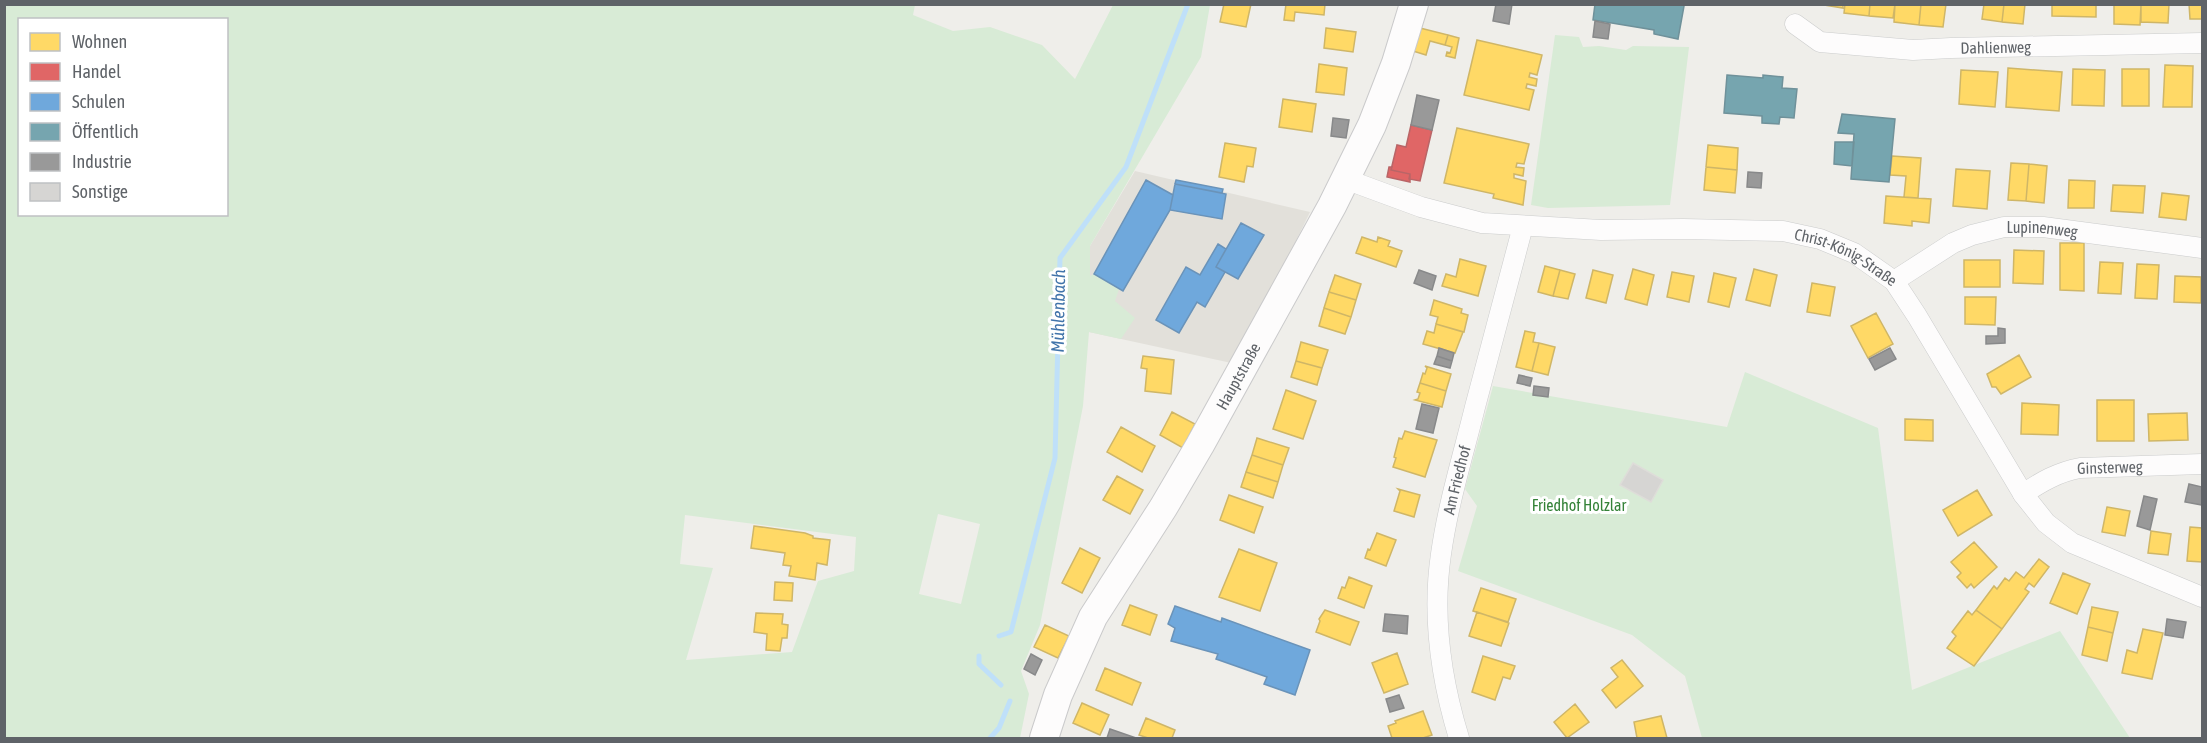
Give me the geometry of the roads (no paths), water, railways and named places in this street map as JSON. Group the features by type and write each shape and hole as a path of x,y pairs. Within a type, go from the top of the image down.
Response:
{"main road":[{"name":"Hauptstraße","path":"1044,738 1058,695 1093,617 1200,445 1345,179 1372,125 1396,63 1414,5"}],"street":[{"name":"Dahlienweg","path":"1795,24 1820,42 1913,50 2202,43"},
{"name":"Christ-König-Straße","path":"1345,179 1421,207 1482,223 1602,230 1783,231 1820,239 1854,253 1894,281 2023,494 2046,524 2072,543 2202,597"},
{"name":"Am Friedhof","path":"1459,738 1449,705 1439,638 1437,598 1441,555 1459,471 1523,226"},
{"name":"Lupinenweg","path":"1894,281 1953,243 1981,232 2004,227 2043,227 2202,248"},
{"name":"Ginsterweg","path":"2023,494 2046,479 2080,468 2202,464"}],"waterway":[{"name":"Mühlenbach","path":"999,636 1011,632 1055,458 1060,258 1126,167 1188,4"},
{"name":"Mühlenbach","path":"979,656 979,664 1001,685"},
{"name":"Mühlenbach","path":"990,738 999,728 1010,701"}],"park label":[{"name":"Friedhof Holzlar","path":"1579,505"}]}
